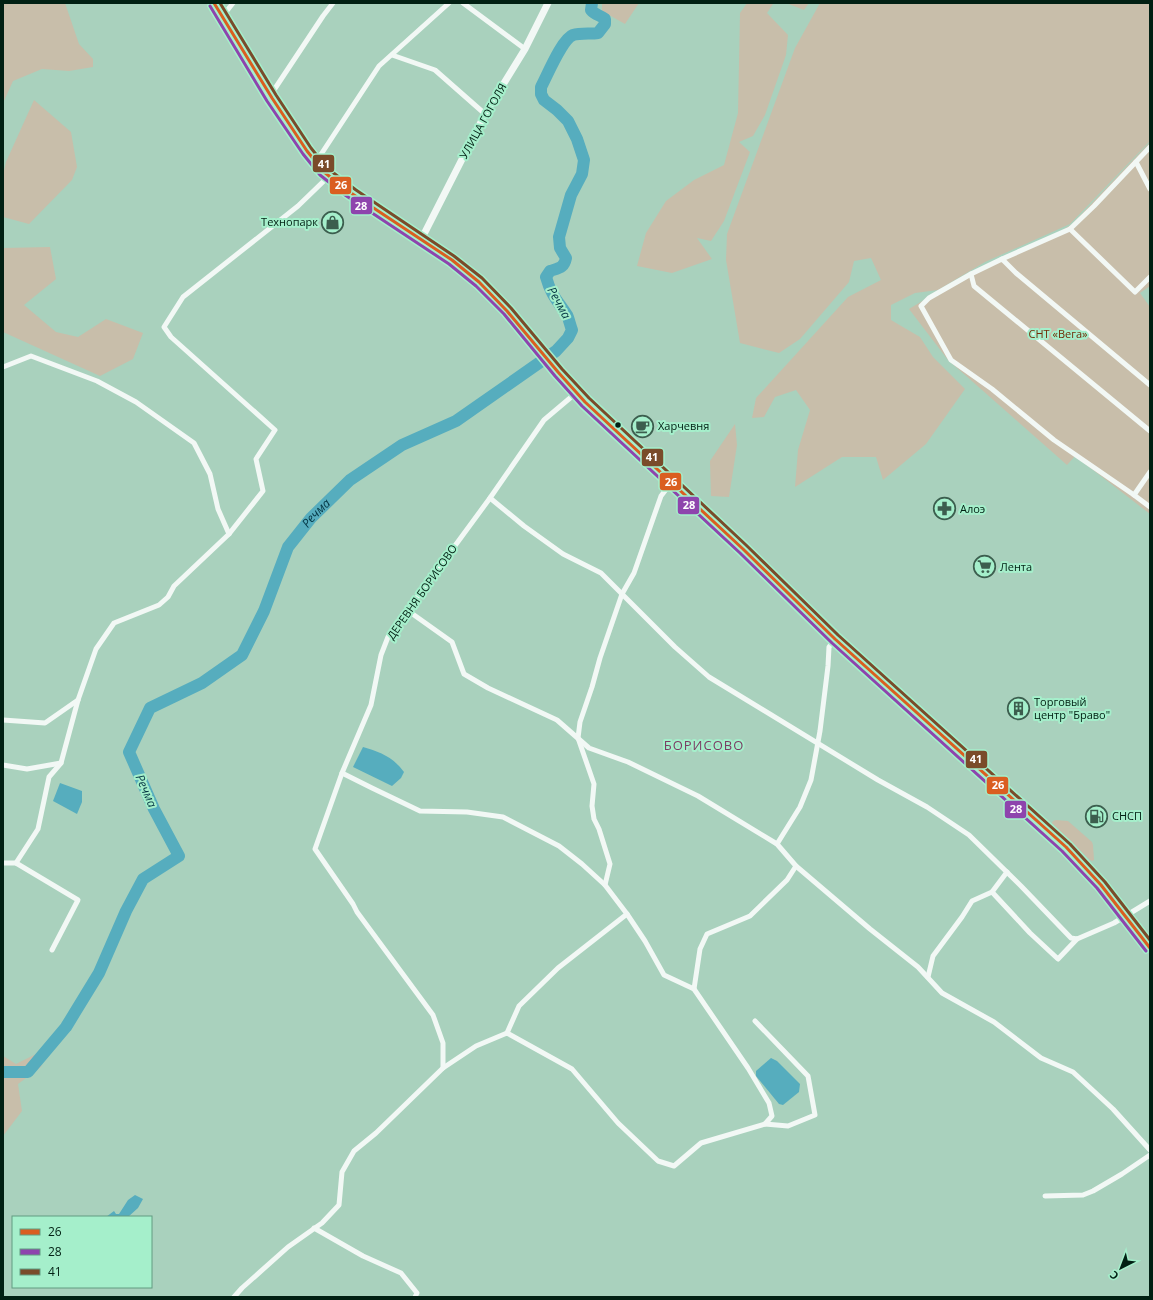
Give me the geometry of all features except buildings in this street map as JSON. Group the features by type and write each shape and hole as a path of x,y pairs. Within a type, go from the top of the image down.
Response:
{"main road":[{"path":"214,3 293,131 316,162 329,176 360,199 448,258 478,282 505,308 576,393 743,549 835,639 1066,847 1101,885 1150,948"}],"street":[{"path":"222,17 233,3"},
{"path":"270,96 333,3"},
{"path":"316,162 379,66 449,3"},
{"path":"463,3 524,48"},
{"name":"УЛИЦА ГОГОЛЯ","path":"421,240 485,114 524,48 548,3"},
{"path":"392,55 435,70 485,114"},
{"path":"1150,147 1070,229 971,274 929,298 921,306 951,360 992,389 1054,440 1150,507"},
{"path":"1136,162 1150,189"},
{"path":"16,863 38,829 49,777 61,762 78,700 96,649 114,623 159,604 168,597 174,586 229,534 263,491 256,459 275,430 171,338 164,327 182,297 298,206 329,176"},
{"path":"1070,229 1135,292 1150,277"},
{"path":"1002,259 1022,278 1150,385"},
{"path":"971,274 974,286 1150,431"},
{"path":"3,367 31,356 97,382 136,402 180,432 194,443 210,474 218,509 229,534"},
{"name":"ДЕРЕВНЯ БОРИСОВО","path":"443,1068 443,1043 433,1015 357,912 354,904 314,849 342,773 371,705 381,655 388,637 490,498 544,420 576,393"},
{"path":"1134,495 1150,472"},
{"path":"605,885 610,864 599,829 594,819 592,806 594,784 578,738 580,722 622,594 634,573 661,496 671,483"},
{"path":"490,498 524,526 563,554 601,573 675,647 709,677 750,703 818,742 878,780 927,807 969,835 1071,938 1077,939"},
{"path":"407,610 452,642 464,674 488,688 557,720 589,748 628,762 698,796 777,844 796,866 870,929 918,967 942,993 994,1022 1042,1058 1073,1072 1113,1109 1150,1150"},
{"path":"777,844 800,807 811,780 820,731 829,647 835,639"},
{"path":"3,720 45,723 78,700"},
{"path":"3,765 27,769 61,762"},
{"path":"342,773 420,811 467,812 503,817 559,846 582,864 605,885 627,914 664,975 694,989 748,1068 769,1103 772,1116 765,1124"},
{"path":"3,863 16,863 78,900 52,950"},
{"path":"694,989 700,949 707,934 750,916 787,880 796,866"},
{"path":"928,977 933,956 972,901 992,892 1007,872"},
{"path":"992,892 1030,933 1058,959 1077,939 1114,923 1150,901"},
{"path":"234,1297 288,1247 322,1223 339,1205 342,1172 354,1151 376,1133 443,1068 476,1046 507,1033 519,1006 558,968 627,914"},
{"path":"507,1033 572,1068 618,1123 658,1161 674,1166 701,1143 765,1124 788,1126 815,1114 808,1076 755,1021"},
{"path":"1045,1196 1083,1195 1093,1191 1122,1174 1150,1155"},
{"path":"314,1228 363,1256 401,1273 416,1295"}],"green space":[{"path":"3,3 65,3 79,44 93,59 93,67 69,71 42,69 13,81 3,103"},
{"path":"602,3 639,3 625,24 602,11"},
{"path":"747,3 776,3 773,4 767,13 788,35 786,55 765,115 753,136 739,142 750,152 724,221 711,241 697,238 712,259 672,273 637,266 646,233 666,201 694,180 724,165 738,113 740,13"},
{"path":"786,3 809,3 804,10"},
{"path":"820,3 1150,3 1150,141 1070,224 985,262 938,290 915,293 891,305 891,320 920,337 933,357 965,389 926,444 883,480 876,457 842,457 795,487 798,450 810,410 796,390 775,397 764,417 752,418 756,398 848,297 881,280 871,258 854,261 849,282 800,339 779,353 740,343 726,260 727,234 795,48"},
{"path":"34,100 71,132 77,167 72,180 29,224 3,217 3,175 6,162"},
{"name":"СНТ «Вега»","path":"1150,142 1150,286 1140,293 1150,307 1150,514 1075,456 1067,465 948,360 909,309 967,274 1061,231 1072,224"},
{"path":"50,247 56,279 24,305 56,332 78,337 106,319 143,333 133,359 100,376 3,332 3,248"},
{"path":"735,424 737,445 729,497 711,496 710,461"},
{"path":"1056,820 1068,821 1092,842 1094,860 1090,860 1052,823"},
{"path":"48,1048 41,1067 18,1084 22,1111 3,1136 3,1056 16,1064"}],"water":[{"path":"363,747 381,753 395,762 404,772 401,778 392,786 353,767"},
{"path":"60,783 82,791 82,802 77,814 53,801"},
{"path":"771,1058 777,1061 800,1084 799,1092 783,1105 779,1104 756,1076 756,1071"},
{"path":"135,1195 143,1199 138,1208 129,1216 107,1216 114,1211 116,1214 119,1214 128,1200"}],"waterway":[{"name":"Речма","path":"3,1072 28,1072 66,1027 99,973 126,911 143,879 179,856 154,809 129,752 150,708 202,683 242,655 264,611 288,547 311,518 350,480 402,445 456,421 556,351 568,338 572,330 567,315 552,293 546,277 550,271 561,267 566,258 560,248 559,237 571,195 582,174 584,160 577,139 568,121 544,100 541,94 541,87 560,50 569,38 576,34 598,33 605,24 605,19 591,10 592,3"}],"transit line":[{"name":"26","path":"214,3 272,98 307,151 324,172 348,191 452,260 479,282 507,311 585,402 743,549 835,639 1066,847 1101,885 1150,948"},
{"name":"41","path":"220,3 276,95 311,148 327,168 356,190 454,256 482,278 511,308 562,369 589,398 746,545 838,635 1070,844 1105,882 1150,940"},
{"name":"28","path":"210,6 267,101 303,154 320,175 345,195 449,264 476,286 504,314 582,406 740,553 832,643 1062,851 1097,888 1146,951"}],"place":[{"name":"Технопарк","path":"333,222"},
{"name":"Харчевня","path":"642,426"},
{"name":"Алоэ","path":"945,509"},
{"name":"Лента","path":"985,567"},
{"name":"Торговый центр \"Браво\"","path":"1019,708"},
{"name":"СНСП","path":"1097,816"}],"district":[{"name":"БОРИСОВО","path":"704,745"}]}
